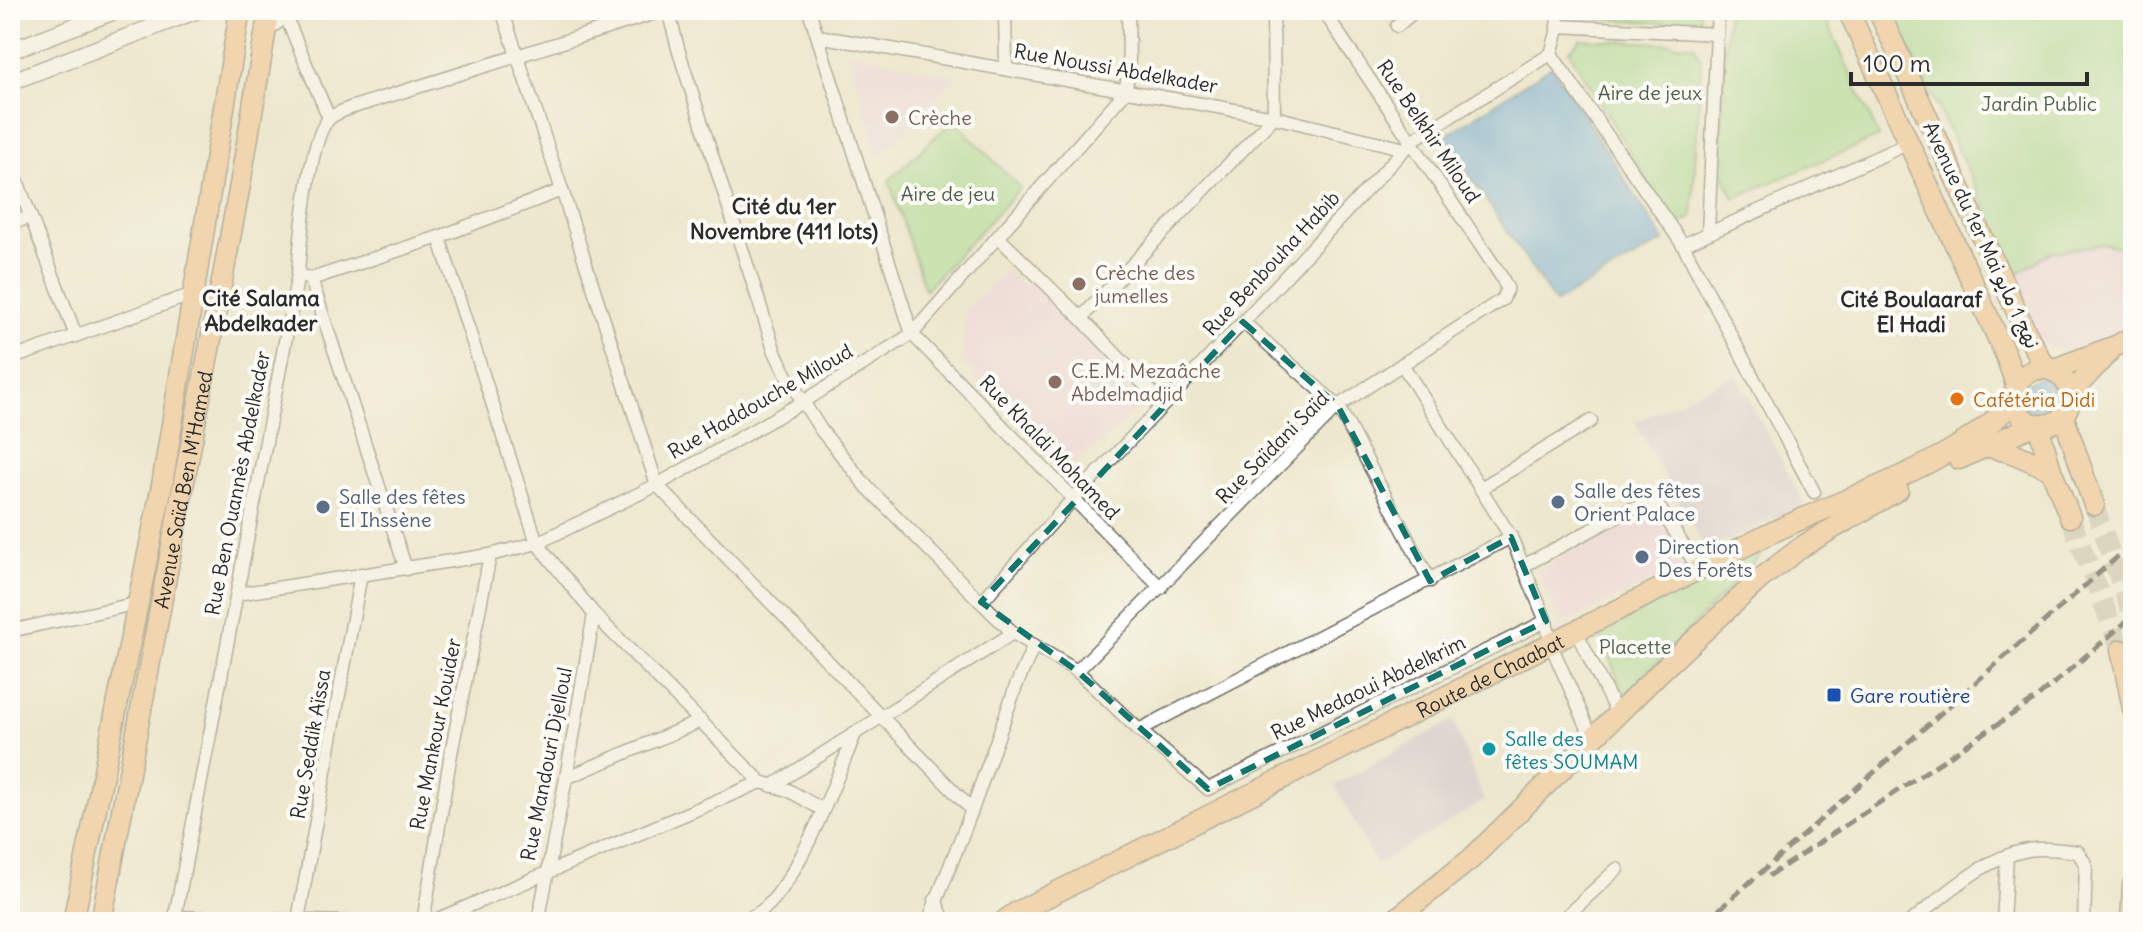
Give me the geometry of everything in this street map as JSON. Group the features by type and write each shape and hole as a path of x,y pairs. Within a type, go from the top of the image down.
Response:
{"main road":[{"name":"Avenue Saïd Ben M'Hamed","path":"73,922 162,485 240,10"},
{"name":"Avenue du 1er Mai نهج 1 مايو","path":"1848,10 2006,356 2015,393"},
{"name":"Avenue du 1er Mai نهج 1 مايو","path":"1878,10 2026,332 2041,360 2051,370"},
{"name":"Avenue Saïd Ben M'Hamed","path":"101,922 237,201 265,32 283,12"},
{"path":"2070,517 2037,425 2021,417 2015,393 2027,373 2051,370 2125,340"},
{"path":"1392,922 1472,858 1715,618 1760,579 1803,546 1886,496 1986,446 2037,425 2052,423 2063,415 2070,394 2092,367 2125,340"},
{"path":"2051,370 2064,379 2070,394"},
{"name":"Route de Chaabat","path":"1003,922 1017,912 1765,536 1966,442 1985,430 2015,393"},
{"path":"2063,415 2094,505"},
{"path":"1986,446 2026,457 2051,470"},
{"path":"2121,650 2133,709"},
{"path":"2131,922 2133,885"}],"street":[{"path":"10,51 117,10"},
{"path":"10,82 198,10"},
{"path":"502,10 657,485 972,810"},
{"path":"283,12 329,118 350,108 667,10 775,352 821,430 867,487 1013,633 1077,671 1139,730 1511,537"},
{"path":"809,10 912,334"},
{"path":"1005,10 1006,69"},
{"path":"1126,91 1128,10"},
{"path":"1081,318 1274,117 1273,10"},
{"name":"Rue Belkhir Miloud","path":"1323,10 1409,144 1501,276"},
{"path":"1397,26 1416,10"},
{"path":"1558,10 1551,54 1683,245 1814,492"},
{"path":"1708,233 1718,10"},
{"path":"1557,26 1717,34"},
{"name":"Rue Noussi Abdelkader","path":"818,36 1409,144"},
{"name":"Rue Benbouha Habib","path":"981,602 1073,499 1409,144 1551,54"},
{"name":"Rue Haddouche Miloud","path":"237,594 490,555 537,543 657,485 803,402 912,334 1126,91"},
{"name":"Rue Ben Ouannès Abdelkader","path":"174,920 298,274 308,183 321,130 329,118"},
{"path":"1683,245 1909,143"},
{"path":"12,171 76,336"},
{"path":"298,274 311,279 439,237 562,190"},
{"path":"10,224 30,217"},
{"path":"439,237 537,543 594,614 766,784 788,790 823,810"},
{"path":"998,237 1163,404"},
{"name":"Rue Saïdani Saïd","path":"1077,671 1338,406 1503,299 1507,288 1501,276"},
{"path":"311,279 406,569"},
{"path":"10,359 193,294"},
{"path":"1243,322 1338,406 1430,581"},
{"name":"Rue Khaldi Mohamed","path":"912,334 1161,588"},
{"path":"1402,364 1511,537 1546,621 1551,645 1593,740"},
{"path":"1481,488 1591,421"},
{"path":"1523,566 1631,509 1655,504 1699,570"},
{"name":"Rue Mankour Kouider","path":"423,922 450,759 490,555"},
{"name":"Rue Seddik Aïssa","path":"298,920 361,574"},
{"path":"10,631 139,603"},
{"name":"Rue Mandouri Djelloul","path":"538,922 594,614"},
{"name":"Rue Medaoui Abdelkrim","path":"1139,730 1208,789 1546,621"},
{"path":"431,922 766,784 855,734 1013,633"},
{"path":"1577,633 1617,714"},
{"path":"928,922 1034,645"},
{"path":"566,778 701,721"},
{"path":"737,922 760,912 779,892 823,810 855,734"},
{"path":"1910,922 1980,869 2030,849 2078,852 2086,865 2084,922"},
{"path":"2003,922 2007,856"},
{"path":"1560,922 1617,869"},
{"path":"935,900 945,922"},
{"path":"174,920 349,922"}],"highlighted area":[{"path":"1243,322 1338,406 1430,581 1511,537 1546,621 1208,789 1077,671 981,602"}],"shaded area":[{"name":"Crèche","path":"848,51 956,77 879,157"},
{"path":"2104,244 2133,249 2133,325 2073,354 2042,345 2017,274 2051,252"},
{"name":"C.E.M. Mezaâche Abdelmadjid","path":"1006,269 1024,286 1033,278 1145,403 1077,464 1064,464 962,361 964,311"},
{"path":"1736,374 1805,505 1706,551 1635,422"},
{"name":"Direction Des Forêts","path":"1638,518 1661,521 1683,567 1564,625 1536,571"},
{"path":"1453,720 1484,801 1376,865 1335,785"}],"green space":[{"path":"1566,10 1700,10 1699,25 1566,17"},
{"path":"1727,10 1822,10 1879,137 1734,198 1720,169"},
{"name":"Jardin Public","path":"1891,10 2133,10 2133,249 2104,244 2051,252 2017,274"},
{"name":"Aire de jeux","path":"1581,39 1694,45 1701,59 1692,218 1675,226 1569,51"},
{"name":"Aire de jeu","path":"954,120 1020,188 925,290 889,180"},
{"name":"Placette","path":"1771,544 1625,696 1599,633"}],"water":[{"path":"1552,66 1664,241 1555,303 1444,137"},
{"path":"2043,378 2058,384 2064,399 2058,414 2043,420 2028,414 2022,399 2028,384"}],"tunnel":[{"path":"2094,505 2133,618"},
{"path":"2070,517 2121,650"}],"railway":[{"path":"1705,922 2133,543"},
{"path":"1769,876 2034,700 2133,616"}],"place":[{"name":"Crèche","path":"892,117"},
{"name":"Crèche des jumelles","path":"1079,284"},
{"name":"C.E.M. Mezaâche Abdelmadjid","path":"1055,382"},
{"name":"Cafétéria Didi","path":"1957,399"},
{"name":"Salle des fêtes Orient Palace","path":"1558,502"},
{"name":"Salle des fêtes El Ihssène","path":"323,507"},
{"name":"Direction Des Forêts","path":"1642,557"},
{"name":"Gare routière","path":"1834,695"},
{"name":"Salle des fêtes SOUMAM","path":"1489,749"}],"district":[{"name":"Cité du 1er Novembre (411 lots)","path":"784,218"},
{"name":"Cité Salama Abdelkader","path":"261,310"},
{"name":"Cité Boulaaraf El Hadi","path":"1911,312"}]}
